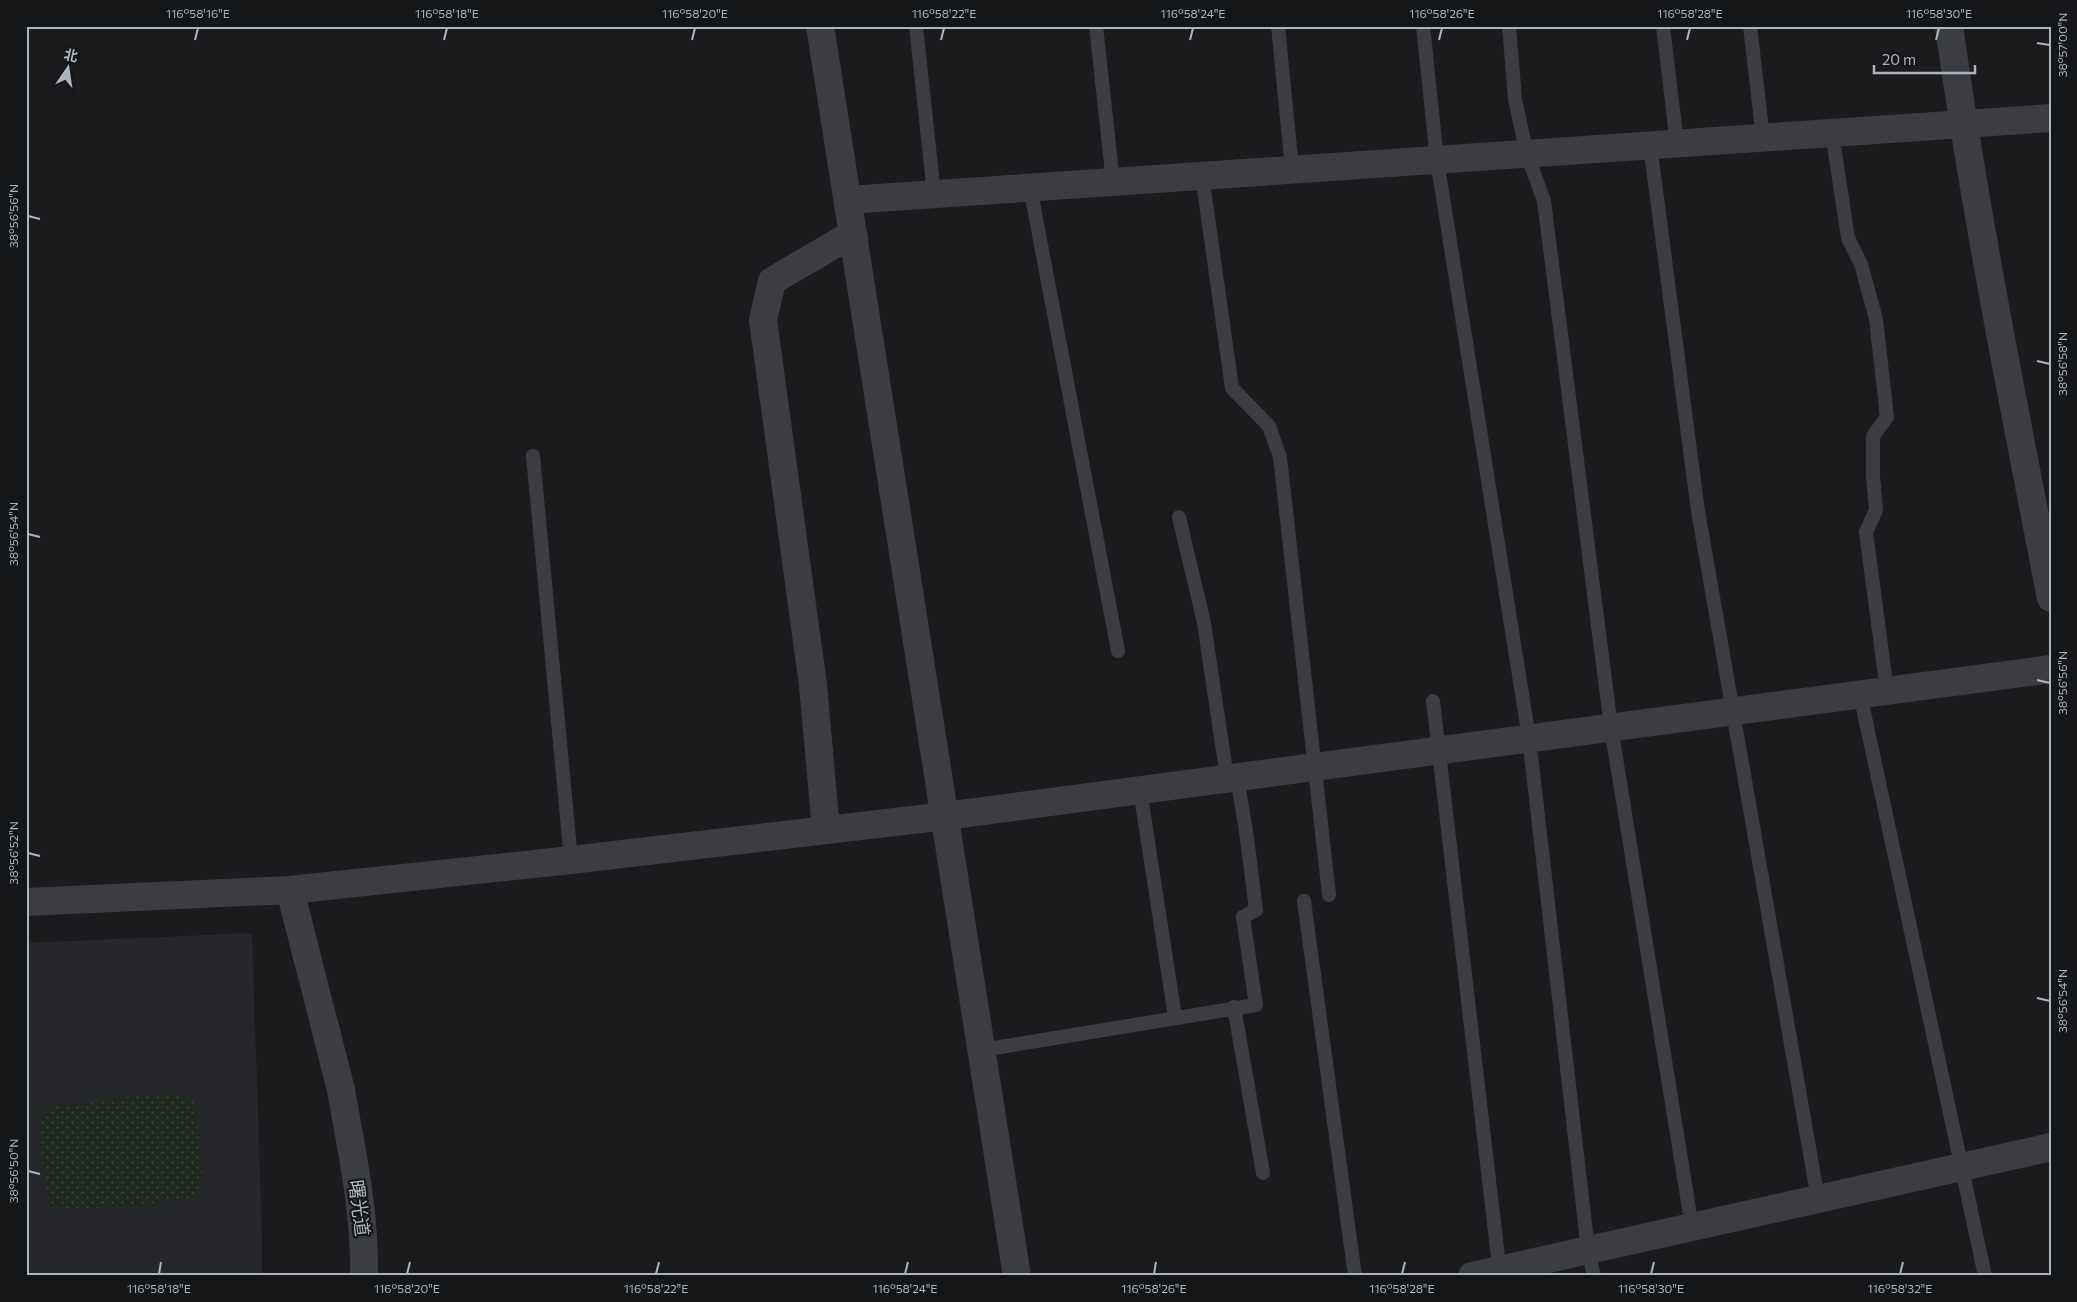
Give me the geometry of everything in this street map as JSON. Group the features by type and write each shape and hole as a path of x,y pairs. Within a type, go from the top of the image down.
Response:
{"street":[{"path":"820,26 1018,1276"},
{"path":"1949,26 1963,124 1997,324 2051,598"},
{"path":"848,200 2051,118"},
{"path":"826,830 813,686 763,320 772,281 842,240 854,237"},
{"path":"26,902 290,890 571,860 946,816 2051,669"},
{"name":"曙光道","path":"290,890 341,1090 360,1201 365,1250 364,1276"},
{"path":"1472,1276 1591,1263 1692,1227 2051,1147"}],"lane":[{"path":"916,26 934,194"},
{"path":"1096,26 1113,182"},
{"path":"1278,26 1292,169"},
{"path":"1423,26 1437,160 1529,738 1591,1263"},
{"path":"1509,26 1515,99 1527,154 1544,201 1611,727 1692,1227"},
{"path":"1663,26 1677,144"},
{"path":"1750,26 1763,138"},
{"path":"1832,133 1848,238 1861,264 1876,319 1883,376 1887,417 1873,436 1873,476 1876,510 1866,532 1887,691"},
{"path":"1650,145 1698,511 1818,1199"},
{"path":"1202,176 1232,388 1269,426 1280,457 1329,894"},
{"path":"1030,187 1118,651"},
{"path":"533,456 571,860"},
{"path":"982,1050 1234,1007 1256,1005 1244,917 1256,910 1246,831 1232,778 1204,623 1179,517"},
{"path":"1860,694 1985,1276"},
{"path":"1434,701 1500,1273"},
{"path":"1140,790 1176,1017"},
{"path":"1304,901 1355,1276"},
{"path":"1234,1007 1263,1173"}],"shaded area":[{"path":"252,933 262,1276 26,1276 26,943"},
{"path":"166,1093 182,1095 193,1101 203,1175 199,1188 193,1195 186,1200 74,1210 58,1207 49,1201 38,1129 41,1118 50,1107"}]}
